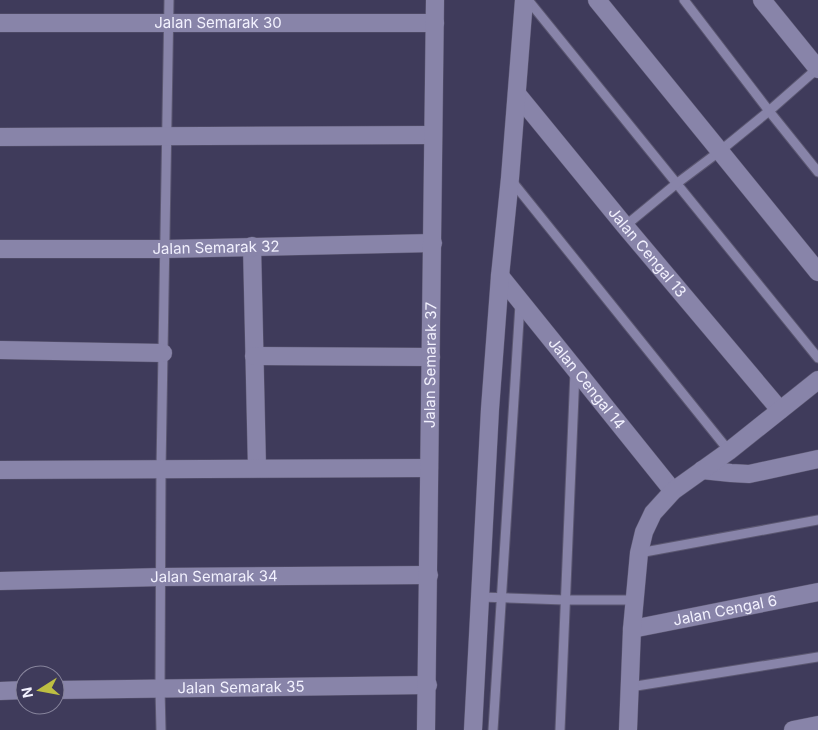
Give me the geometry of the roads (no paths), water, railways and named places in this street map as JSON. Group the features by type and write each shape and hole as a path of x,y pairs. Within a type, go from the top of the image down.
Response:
{"street":[{"name":"Jalan Semarak 37","path":"426,730 435,0"},
{"path":"473,730 500,276 526,0"},
{"path":"597,0 818,272"},
{"path":"762,0 818,68"},
{"name":"Jalan Semarak 30","path":"0,23 435,23"},
{"name":"Jalan Cengal 13","path":"516,94 780,410"},
{"path":"0,137 433,135"},
{"name":"Jalan Semarak 32","path":"0,249 165,249 433,243"},
{"path":"252,246 257,468"},
{"name":"Jalan Cengal 14","path":"500,276 673,491"},
{"path":"0,350 164,353"},
{"path":"254,356 431,357"},
{"path":"628,730 632,629 639,553 644,532 653,512 673,491 729,451 818,380"},
{"path":"702,470 749,474 818,459"},
{"path":"0,470 429,468"},
{"name":"Jalan Semarak 34","path":"0,581 162,577 428,575"},
{"name":"Jalan Cengal 6","path":"632,629 818,592"},
{"name":"Jalan Semarak 35","path":"65,690 428,685"},
{"path":"0,691 15,690"},
{"path":"793,730 818,725"}],"lane":[{"path":"162,730 160,689 161,468 169,0"},
{"path":"526,0 818,358"},
{"path":"684,0 818,172"},
{"path":"625,226 769,111 818,68"},
{"path":"510,178 729,451"},
{"path":"493,730 520,301"},
{"path":"560,730 575,369"},
{"path":"639,553 818,520"},
{"path":"480,598 635,600"},
{"path":"630,687 818,656"}]}
